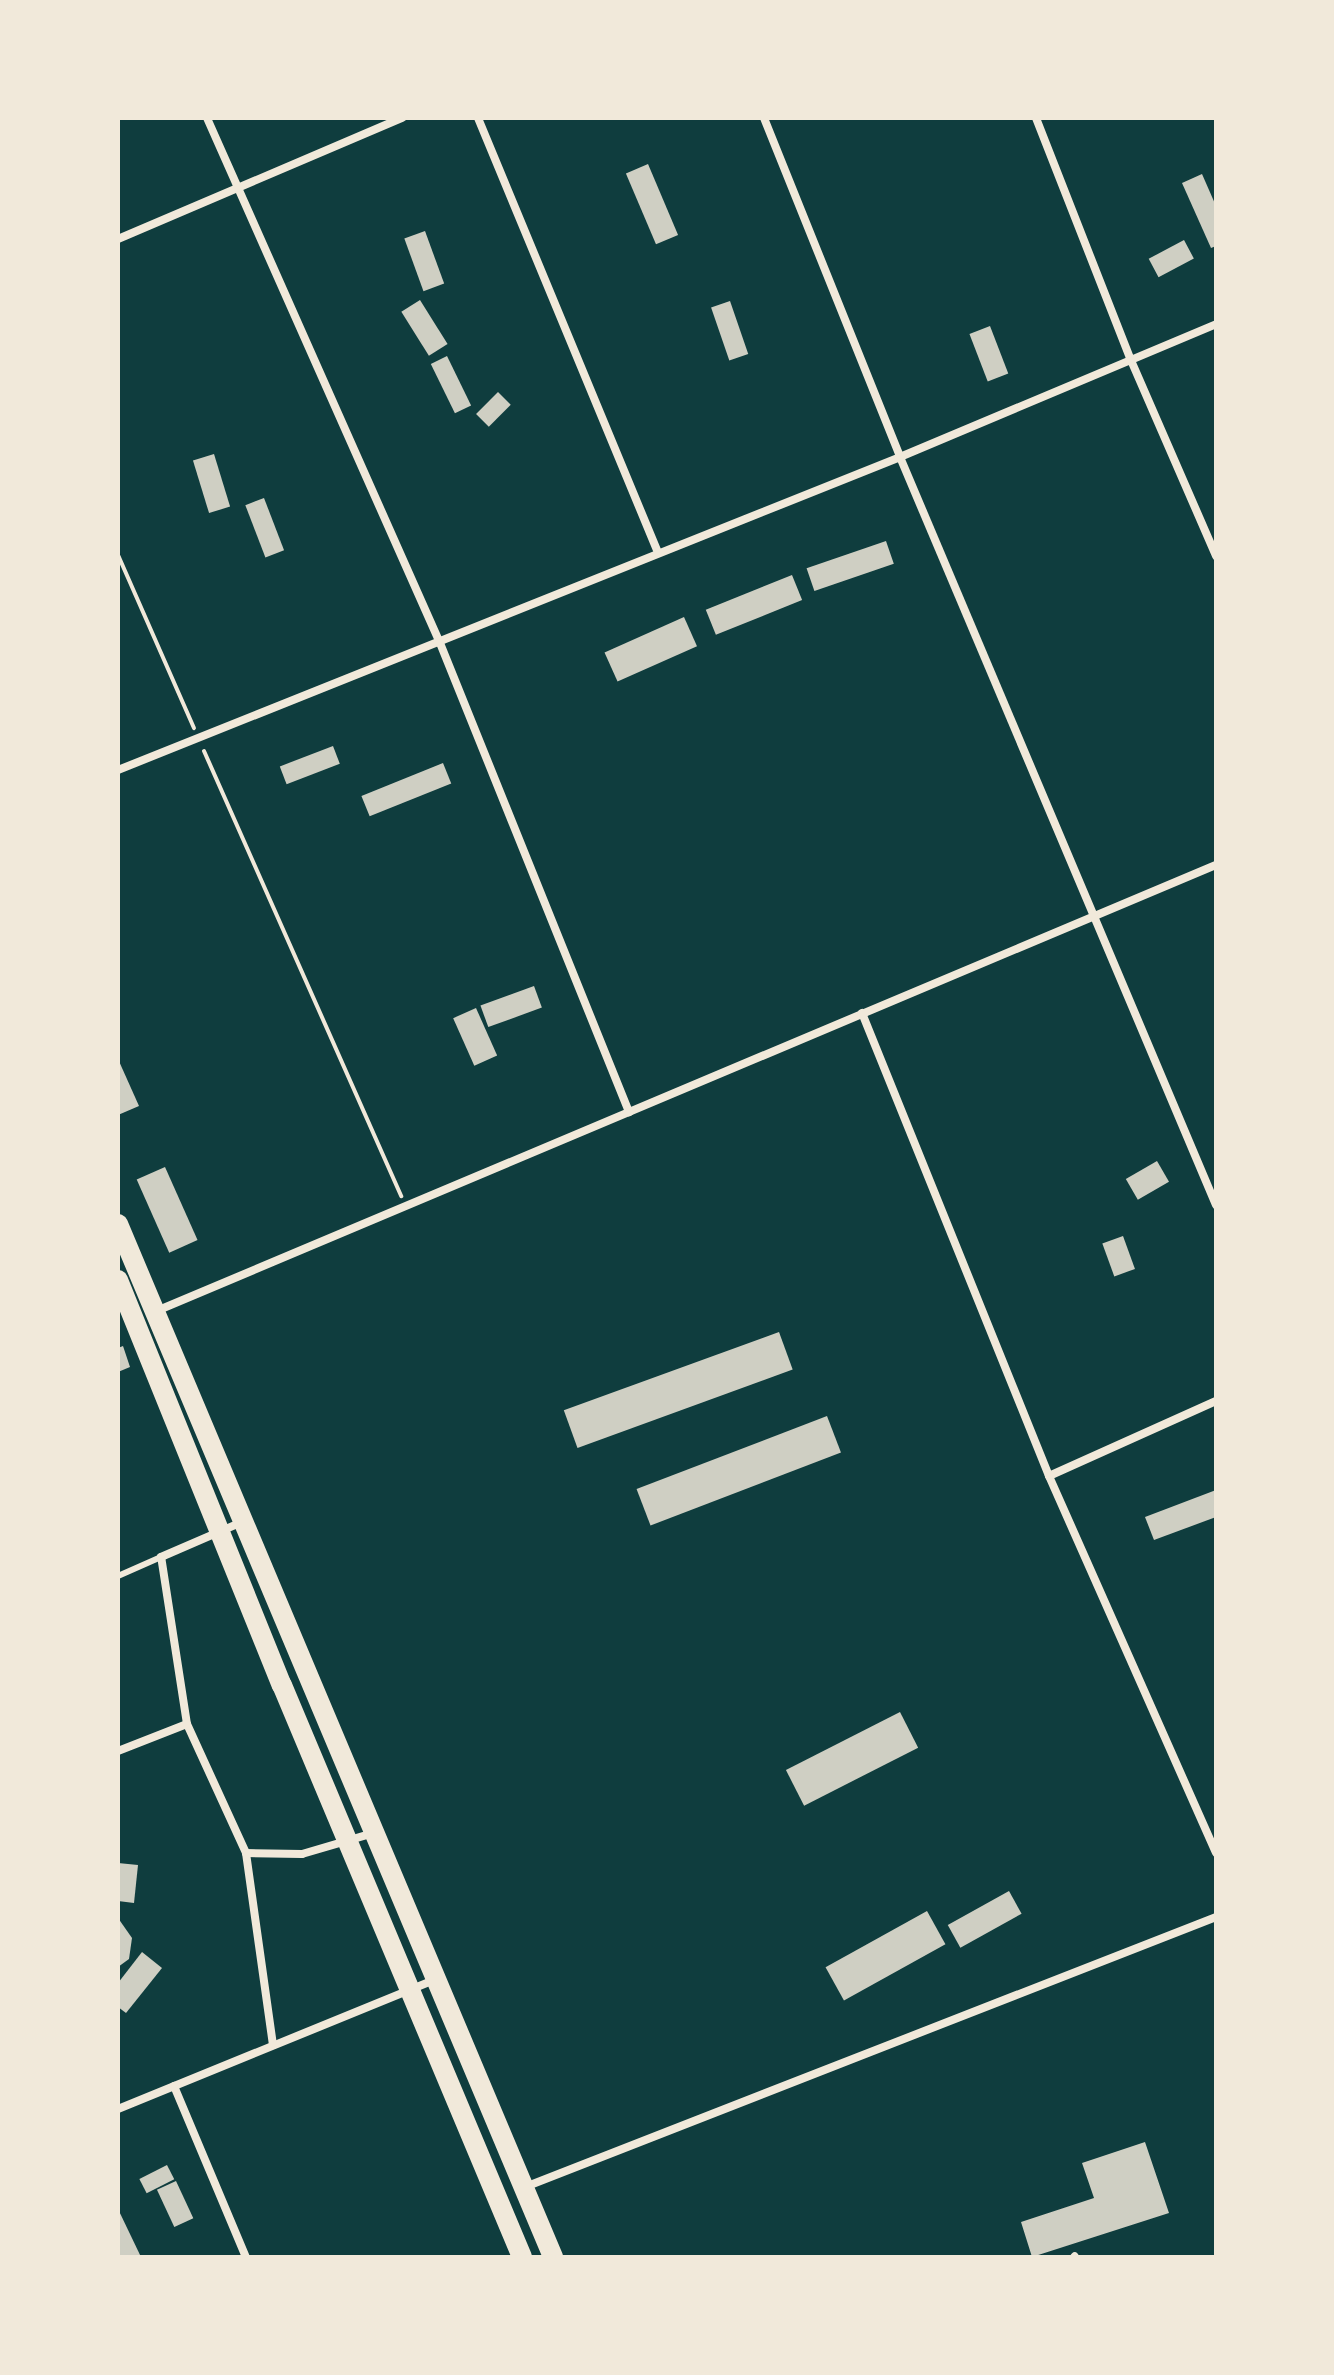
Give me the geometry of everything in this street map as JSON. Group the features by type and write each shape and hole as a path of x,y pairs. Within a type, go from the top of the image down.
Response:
{"main road":[{"path":"118,1224 553,2257"},
{"path":"118,1280 131,1322 522,2257"}],"street":[{"path":"207,118 440,643 629,1112"},
{"path":"118,239 402,118"},
{"path":"478,118 658,553"},
{"path":"764,118 900,457 1092,918 1216,1205"},
{"path":"1036,118 1130,358 1216,556"},
{"path":"118,770 900,457 1216,324"},
{"path":"131,1322 1216,865"},
{"path":"862,1013 1049,1476 1216,1853"},
{"path":"1049,1476 1216,1401"},
{"path":"244,1522 161,1557 187,1724 246,1853 273,2045"},
{"path":"118,1751 187,1724"},
{"path":"246,1853 302,1854 375,1833"},
{"path":"524,2187 1216,1917"},
{"path":"118,2109 437,1979"},
{"path":"174,2086 246,2257"}],"lane":[{"path":"118,1576 161,1557"}],"path":[{"path":"118,555 405,1206"}],"building":[{"path":"648,164 678,235 656,244 626,173"},
{"path":"1202,174 1216,206 1216,246 1211,248 1182,183"},
{"path":"425,231 444,284 423,291 404,239"},
{"path":"1184,240 1194,259 1159,277 1149,259"},
{"path":"420,300 448,344 429,356 401,312"},
{"path":"730,301 748,354 729,360 711,308"},
{"path":"990,326 1008,374 988,381 969,334"},
{"path":"447,356 471,405 455,413 431,364"},
{"path":"498,392 511,405 489,427 476,414"},
{"path":"214,454 230,507 209,513 193,460"},
{"path":"264,498 284,550 265,557 245,505"},
{"path":"886,541 894,564 814,591 807,568"},
{"path":"792,575 802,600 716,635 706,610"},
{"path":"684,617 697,646 618,682 605,652"},
{"path":"333,746 340,764 287,784 280,766"},
{"path":"443,763 451,783 370,816 361,796"},
{"path":"534,986 542,1008 488,1027 480,1005"},
{"path":"476,1008 497,1056 474,1066 453,1018"},
{"path":"118,1059 139,1106 118,1115"},
{"path":"1157,1161 1169,1182 1138,1200 1126,1179"},
{"path":"165,1167 198,1240 169,1253 137,1180"},
{"path":"1123,1236 1135,1269 1114,1276 1102,1244"},
{"path":"779,1332 793,1370 577,1448 564,1410"},
{"path":"123,1346 130,1367 118,1372 118,1348"},
{"path":"827,1416 841,1452 651,1526 637,1489"},
{"path":"1216,1490 1216,1517 1154,1540 1145,1517"},
{"path":"900,1712 918,1748 804,1806 786,1770"},
{"path":"118,1863 138,1865 134,1903 118,1901"},
{"path":"1009,1891 1022,1914 960,1948 948,1925"},
{"path":"927,1911 945,1944 844,2000 826,1967"},
{"path":"118,1918 132,1938 129,1959 118,1967"},
{"path":"142,1952 162,1968 126,2013 118,2007 118,1983"},
{"path":"1145,2142 1169,2213 1032,2257 1021,2222 1094,2198 1082,2163"},
{"path":"167,2165 174,2179 147,2193 139,2179"},
{"path":"176,2181 193,2218 174,2227 157,2190"},
{"path":"118,2209 141,2257 118,2257"}]}
